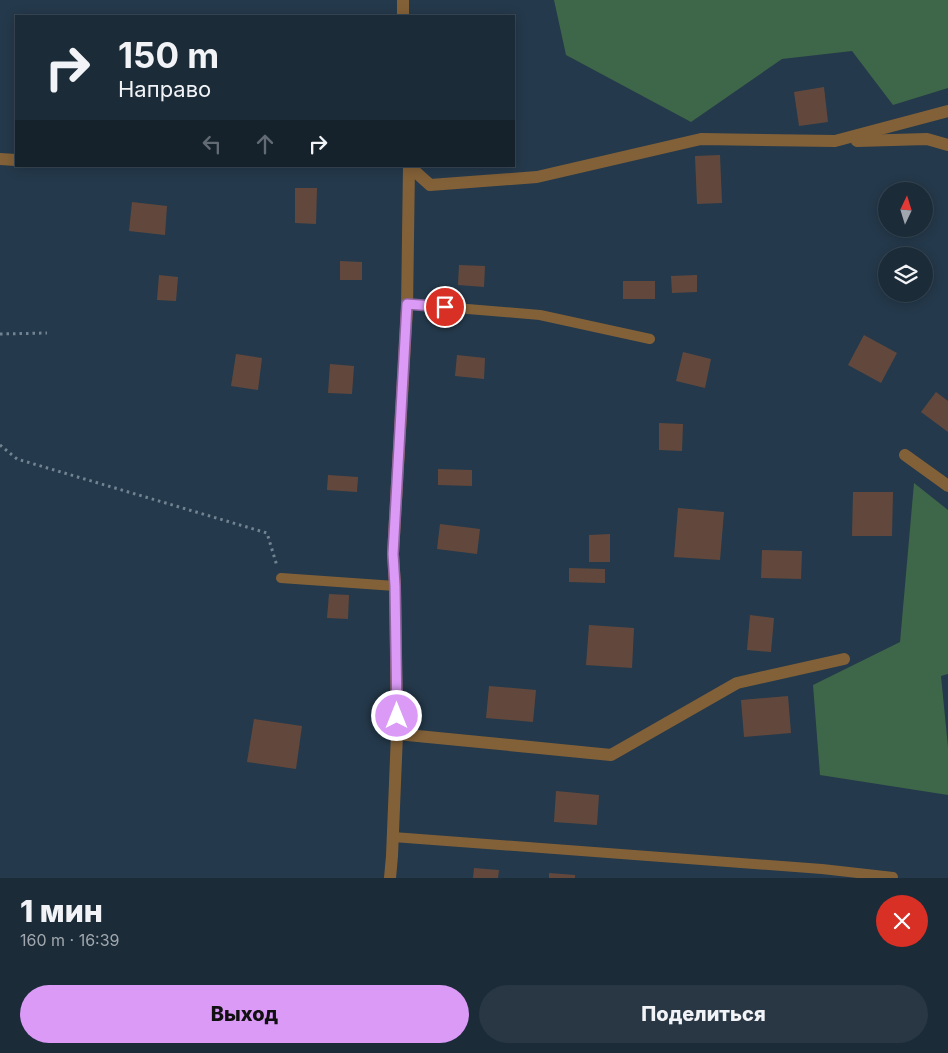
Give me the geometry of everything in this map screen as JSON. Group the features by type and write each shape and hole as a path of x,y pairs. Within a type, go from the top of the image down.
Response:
{"street":[{"path":"402,0 403,15"},
{"path":"835,141 948,110"},
{"path":"410,167 430,185 537,177 701,139 835,141 927,139 948,145"},
{"path":"0,159 15,160"},
{"path":"390,878 397,734 393,554 407,304 409,167"},
{"path":"905,455 948,486"},
{"path":"397,734 610,755 737,683 844,659"}],"lane":[{"path":"407,304 540,315 650,340"},
{"path":"280,578 395,586"},
{"path":"393,837 822,869 893,878"}],"path":[{"path":"0,334 47,333"},
{"path":"0,445 17,459 267,533 280,578"}],"green space":[{"path":"554,0 948,0 948,88 893,105 852,51 782,59 691,122 566,55"},
{"path":"914,483 948,510 948,674 941,676 948,747 948,795 820,775 813,685 900,642"}],"building":[{"path":"824,87 828,122 799,126 794,92"},
{"path":"720,155 722,203 697,204 695,156"},
{"path":"295,188 317,188 316,224 295,223"},
{"path":"132,202 167,206 165,235 129,231"},
{"path":"340,261 362,262 362,280 340,280"},
{"path":"459,265 485,266 484,287 458,285"},
{"path":"159,275 178,277 176,301 157,300"},
{"path":"697,275 697,292 672,293 671,276"},
{"path":"623,281 655,281 655,299 623,299"},
{"path":"864,335 897,353 881,383 848,365"},
{"path":"683,352 711,359 705,388 676,381"},
{"path":"236,354 262,358 258,390 231,386"},
{"path":"457,355 485,358 484,379 455,376"},
{"path":"330,364 354,366 352,394 328,393"},
{"path":"936,392 948,401 948,432 921,412"},
{"path":"659,423 683,424 682,451 659,450"},
{"path":"438,469 472,470 472,486 438,485"},
{"path":"328,475 358,477 357,492 327,490"},
{"path":"853,492 893,492 892,536 852,536"},
{"path":"678,508 724,512 720,560 674,557"},
{"path":"440,524 480,529 477,554 437,549"},
{"path":"610,534 610,562 589,562 589,535"},
{"path":"762,550 802,551 801,579 761,578"},
{"path":"569,568 605,569 605,583 569,582"},
{"path":"329,594 349,595 348,619 327,618"},
{"path":"750,615 774,618 771,652 747,650"},
{"path":"589,625 634,628 632,668 586,665"},
{"path":"489,686 536,690 533,722 486,718"},
{"path":"788,696 791,733 744,737 741,700"},
{"path":"254,719 302,726 296,769 247,762"},
{"path":"556,791 599,795 597,825 554,822"},
{"path":"474,868 499,870 498,878 473,878"},
{"path":"549,873 575,875 575,878 549,878"}],"route":[{"path":"397,716 393,554 407,304 445,307"}]}
